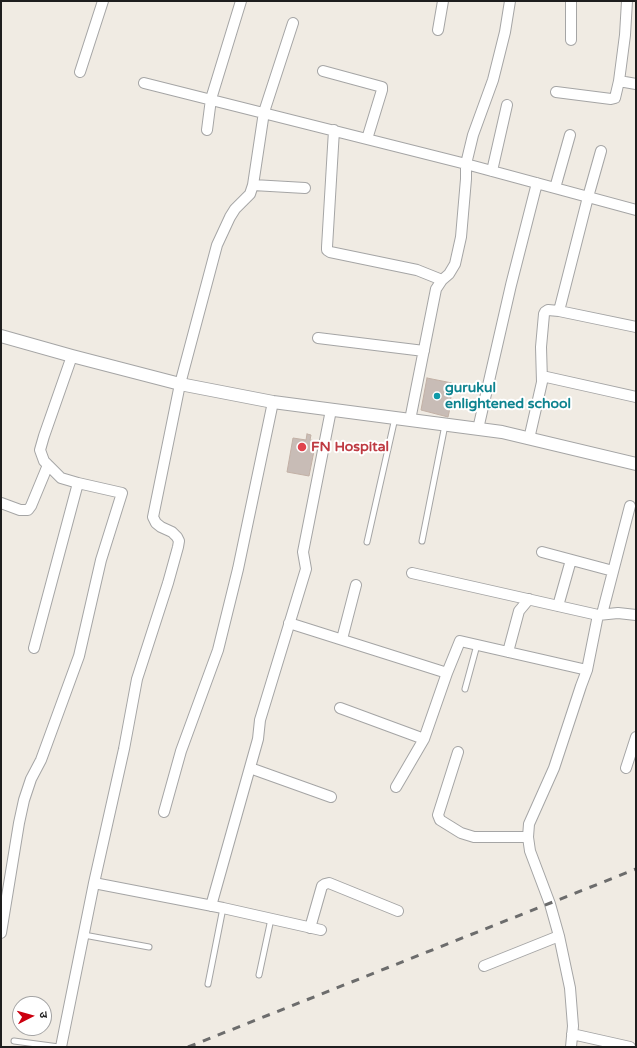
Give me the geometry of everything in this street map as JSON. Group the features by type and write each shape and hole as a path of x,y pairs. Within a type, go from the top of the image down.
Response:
{"street":[{"path":"80,72 103,1"},
{"path":"207,130 211,99 241,1"},
{"path":"438,30 443,1"},
{"path":"410,420 436,289 442,280 449,274 455,264 462,237 466,164 473,134 493,80 505,32 510,1"},
{"path":"571,1 571,40"},
{"path":"556,92 615,98 619,81 625,35 626,1"},
{"path":"60,1047 124,749 137,679 178,548 179,541 177,537 172,532 156,523 153,517 180,384 217,245 230,217 235,209 250,194 253,185 264,112 293,23"},
{"path":"323,71 382,87 367,139"},
{"path":"619,81 636,84"},
{"path":"144,83 466,164 636,210"},
{"path":"492,171 507,105"},
{"path":"334,130 327,250 330,252 417,270 442,280"},
{"path":"556,188 570,135"},
{"path":"559,311 601,152"},
{"path":"478,429 511,285 537,183"},
{"path":"253,185 305,188"},
{"path":"529,439 542,382 541,347 544,314 548,310 559,311 636,327"},
{"path":"1,336 180,384 273,402 478,429 529,439 636,464"},
{"path":"318,338 424,351"},
{"path":"1,933 24,800 31,779 41,760 79,656 102,560 122,492 61,478 44,461 40,450 72,356"},
{"path":"542,376 636,397"},
{"path":"164,812 181,751 218,650 238,569 273,402"},
{"path":"211,906 258,739 260,720 306,569 303,552 331,410"},
{"path":"1,503 20,510 28,510 48,466"},
{"path":"34,648 78,483"},
{"path":"571,1047 571,994 559,936 550,904 530,851 528,837 529,824 554,768 587,670 600,615 630,506"},
{"path":"542,552 613,571"},
{"path":"558,606 571,560"},
{"path":"412,573 600,615 618,613 635,616"},
{"path":"342,639 356,585"},
{"path":"508,652 517,616 519,611 529,599"},
{"path":"289,623 447,673"},
{"path":"396,787 424,739 460,641 587,670"},
{"path":"574,667 581,686"},
{"path":"340,708 424,739"},
{"path":"626,768 636,737"},
{"path":"458,752 438,818 466,836 528,837"},
{"path":"250,768 331,797"},
{"path":"94,883 223,908 321,930"},
{"path":"310,928 322,886 329,883 398,911"},
{"path":"484,966 559,936"},
{"path":"572,1034 630,1047"}],"lane":[{"path":"367,542 395,418"},
{"path":"422,541 445,425"},
{"path":"465,689 477,645"},
{"path":"208,984 223,908"},
{"path":"259,975 271,919"},
{"path":"84,935 149,947"},
{"path":"14,1041 60,1047"}],"building":[{"name":"gurukul enlightened school","path":"427,378 452,383 448,417 421,410"},
{"path":"307,434 311,435 310,440 316,441 309,476 287,472 293,438 306,440"}],"railway":[{"path":"188,1047 636,869"}],"place":[{"name":"gurukul enlightened school","path":"437,396"},
{"name":"FN Hospital","path":"302,447"}]}
